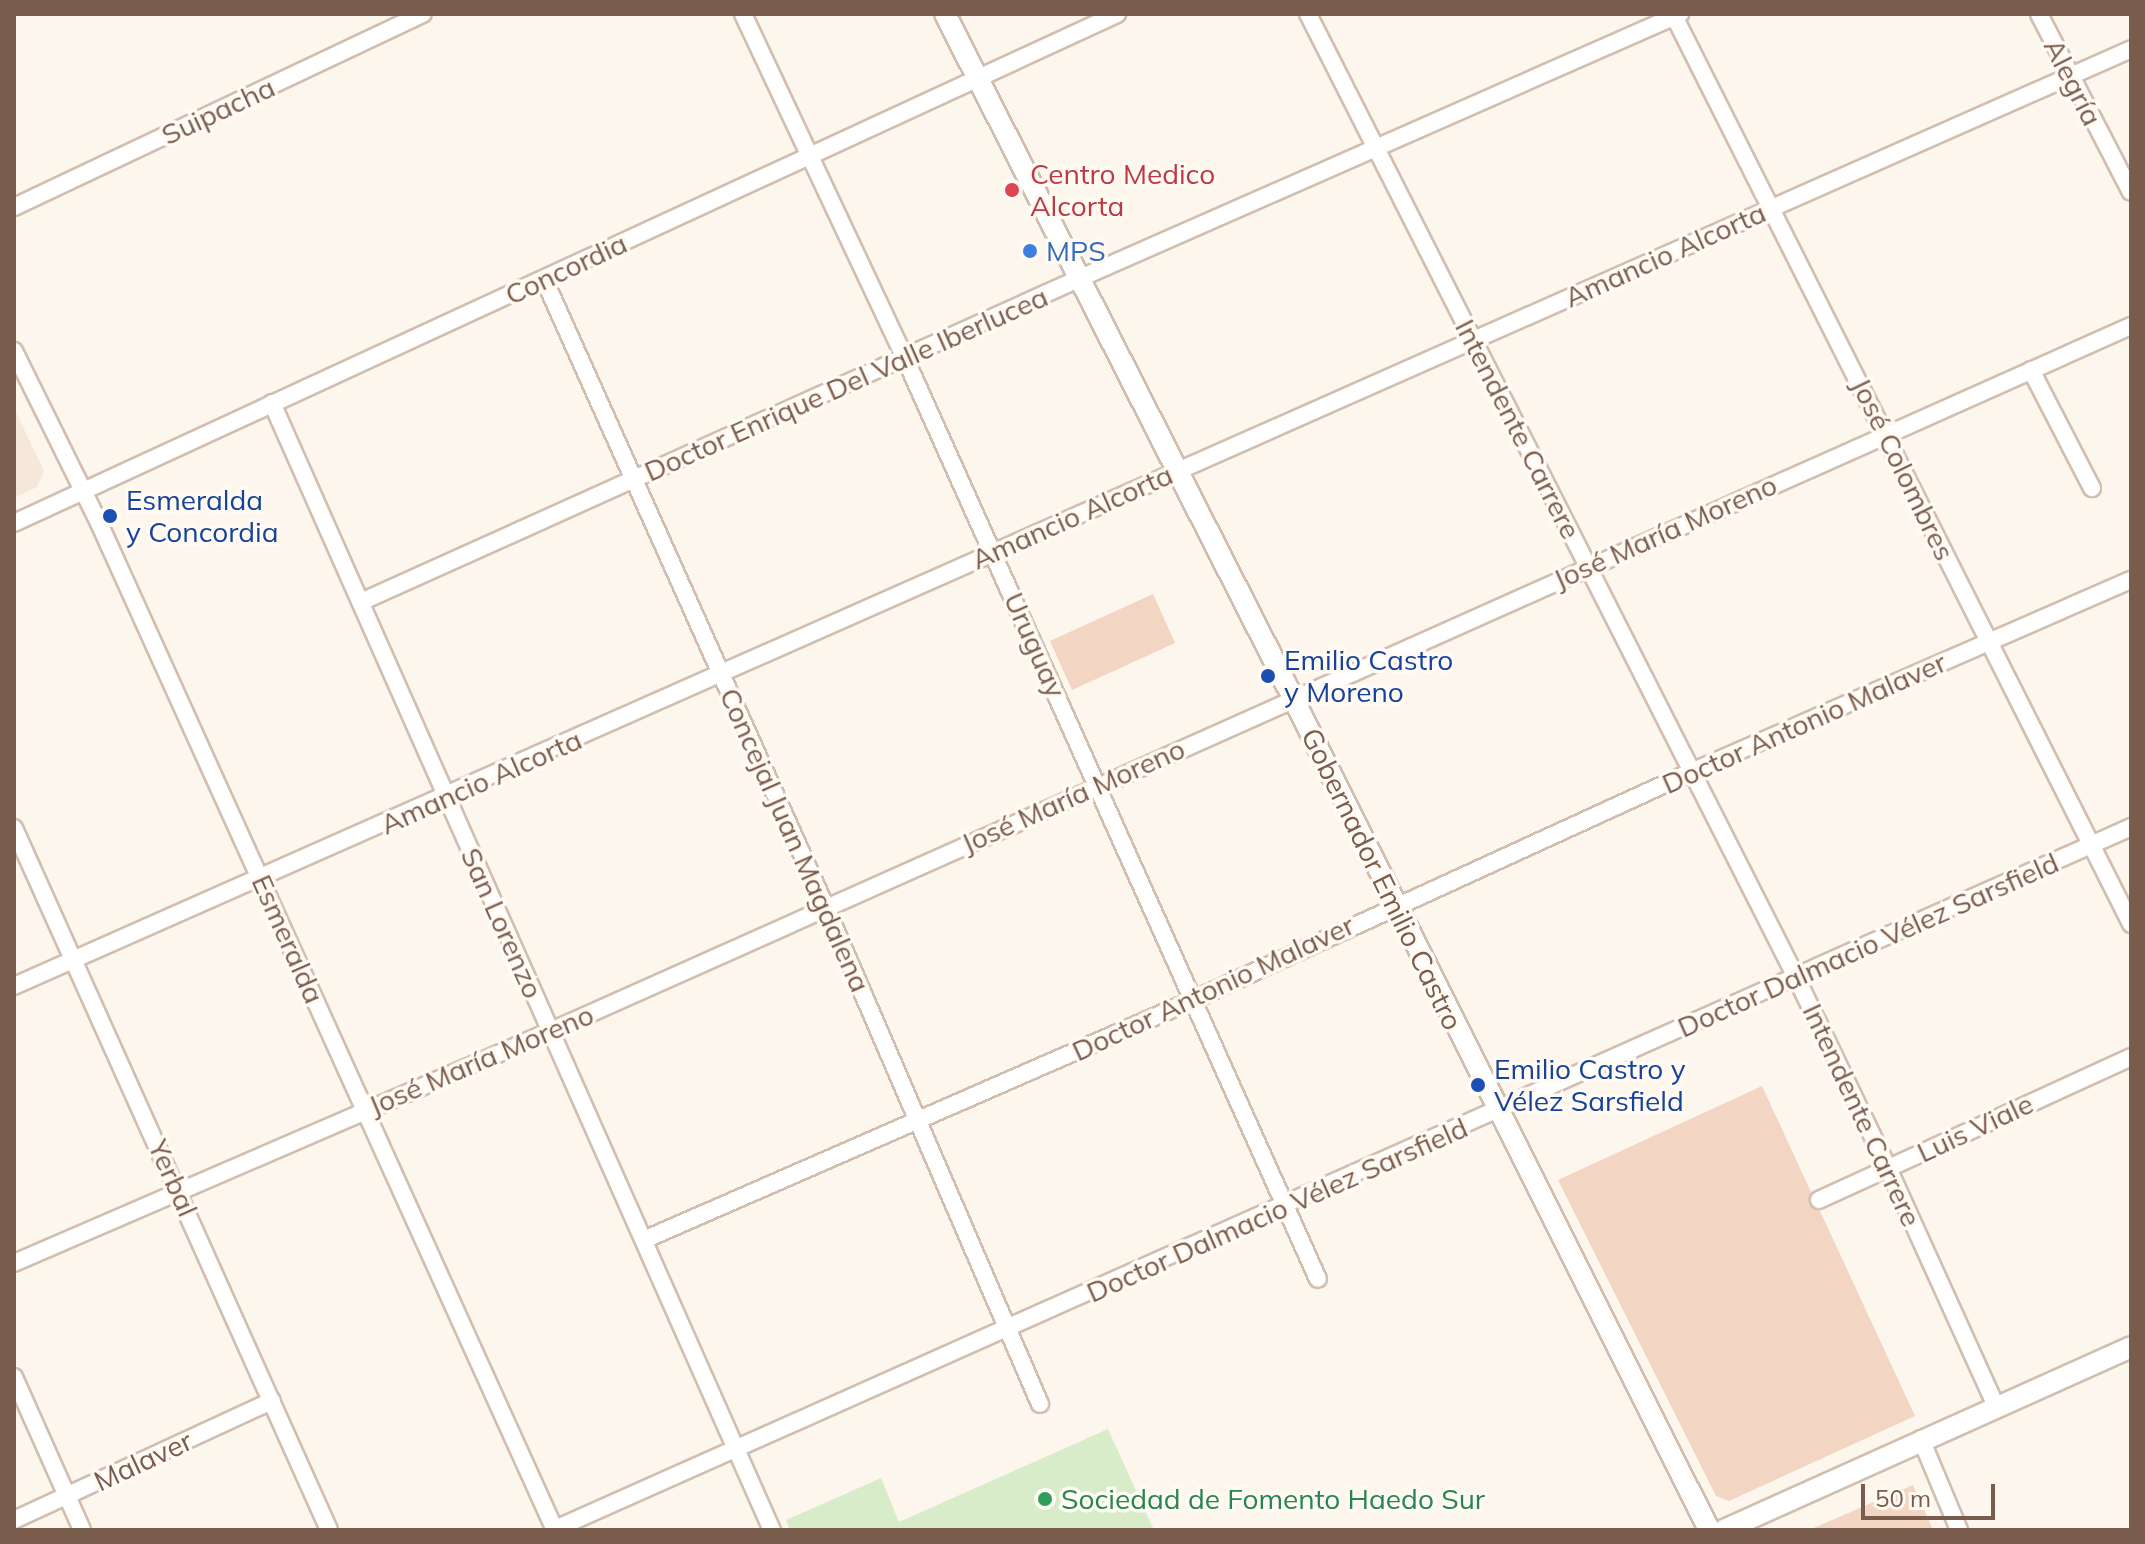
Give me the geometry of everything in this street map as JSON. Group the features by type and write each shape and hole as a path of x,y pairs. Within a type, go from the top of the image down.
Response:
{"street":[{"name":"Suipacha","path":"14,207 423,14"},
{"name":"Uruguay","path":"743,14 905,358 1318,1279"},
{"name":"Gobernador Emilio Castro","path":"945,14 1293,698 1709,1530"},
{"name":"Concordia","path":"14,523 1117,14"},
{"name":"Intendente Carrere","path":"1308,14 1796,977 1888,1168 1996,1406"},
{"name":"Alegría","path":"2039,14 2131,192"},
{"name":"Doctor Enrique Del Valle Iberlucea","path":"363,601 1078,279 1676,15"},
{"name":"José Colombres","path":"1676,15 2131,924"},
{"name":"Amancio Alcorta","path":"14,986 447,798 1175,470 1474,341 1770,206 2131,49"},
{"name":"Concejal Juan Magdalena","path":"544,279 826,908 1040,1404"},
{"name":"José María Moreno","path":"14,1263 551,1031 1097,784 2131,326"},
{"name":"Esmeralda","path":"14,351 84,491 555,1530"},
{"path":"2031,370 2092,488"},
{"name":"San Lorenzo","path":"272,403 363,601 447,798 646,1239 772,1530"},
{"name":"Doctor Antonio Malaver","path":"646,1239 1193,1000 1396,904 2131,580"},
{"name":"Doctor Dalmacio Vélez Sarsfield","path":"555,1530 1498,1112 2131,827"},
{"name":"Yerbal","path":"14,828 180,1192 329,1530"},
{"name":"Luis Viale","path":"1819,1200 2131,1057"},
{"path":"1724,1530 2131,1347"},
{"path":"14,1377 82,1530"},
{"name":"Malaver","path":"14,1520 272,1401"},
{"path":"1921,1439 1959,1530"}],"shaded area":[{"path":"14,408 44,471 37,487 14,498"}],"green space":[{"name":"Sociedad de Fomento Haedo Sur","path":"1108,1429 1154,1530 790,1530 786,1520 881,1478 899,1522"}],"building":[{"path":"1153,594 1175,643 1072,690 1050,641"},
{"path":"1762,1086 1811,1192 1809,1204 1820,1211 1915,1416 1729,1501 1716,1496 1558,1180"},
{"path":"1913,1485 1933,1530 1809,1530"}],"place":[{"name":"Centro Medico Alcorta","path":"1012,190"},
{"name":"MPS","path":"1030,251"},
{"name":"Esmeralda y Concordia","path":"110,516"},
{"name":"Emilio Castro y Moreno","path":"1268,676"},
{"name":"Emilio Castro y Vélez Sarsfield","path":"1478,1085"},
{"name":"Sociedad de Fomento Haedo Sur","path":"1045,1499"}]}
